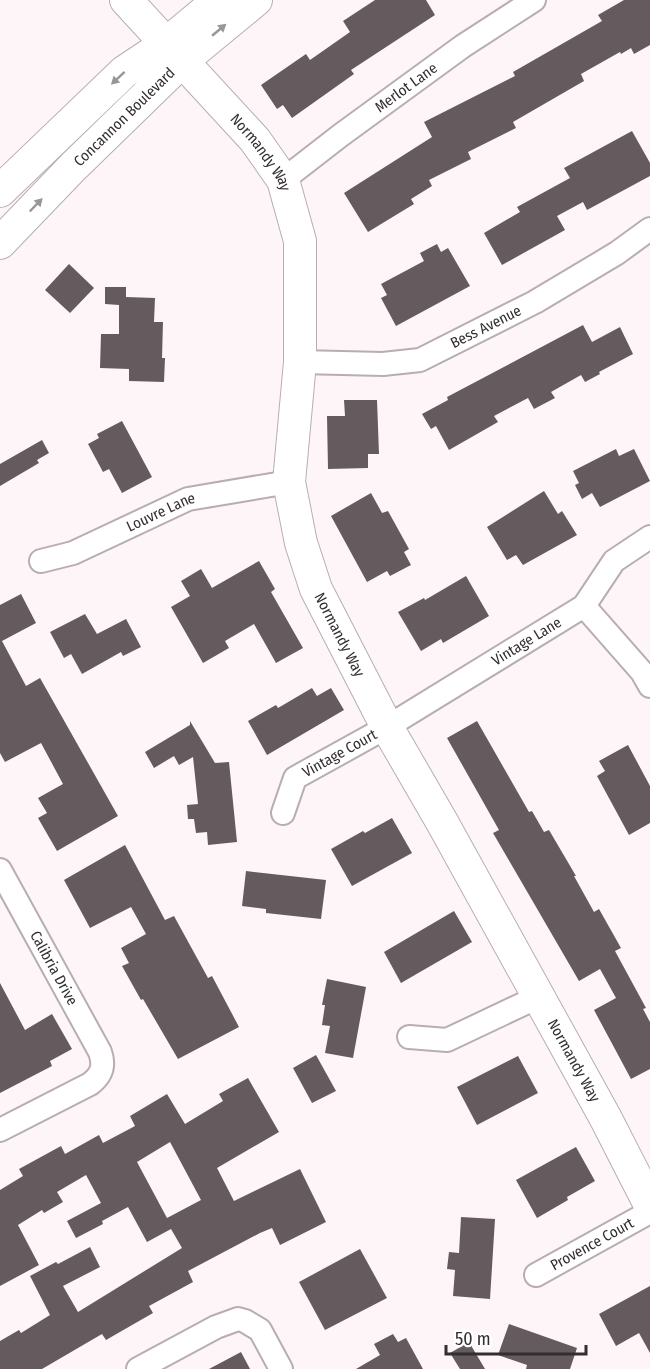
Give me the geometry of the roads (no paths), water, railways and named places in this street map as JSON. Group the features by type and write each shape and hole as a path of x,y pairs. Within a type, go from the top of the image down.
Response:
{"street":[{"name":"Normandy Way","path":"126,0 255,140 283,180 300,241 300,362 289,482 301,543 316,590 387,726 605,1117 650,1205"},
{"name":"Concannon Boulevard","path":"0,243 73,167 219,0"},
{"name":"Concannon Boulevard","path":"0,191 124,72 174,52 256,0"},
{"name":"Merlot Lane","path":"283,180 340,135 463,45 534,0"},
{"name":"Bess Avenue","path":"300,362 383,364 420,360 535,302 617,253 650,229"},
{"name":"Louvre Lane","path":"41,561 73,553 188,499 289,482"},
{"name":"Vintage Lane","path":"387,726 584,606 614,561 650,537"},
{"path":"584,606 642,672 650,686"},
{"name":"Vintage Court","path":"283,813 295,778 387,726"},
{"name":"Calibria Drive","path":"0,870 100,1052 103,1069 98,1078 90,1084 2,1131"},
{"path":"409,1037 447,1040 538,998"},
{"name":"Provence Court","path":"536,1275 650,1212"},
{"path":"138,1369 216,1327 238,1319 260,1330 281,1369"}]}
